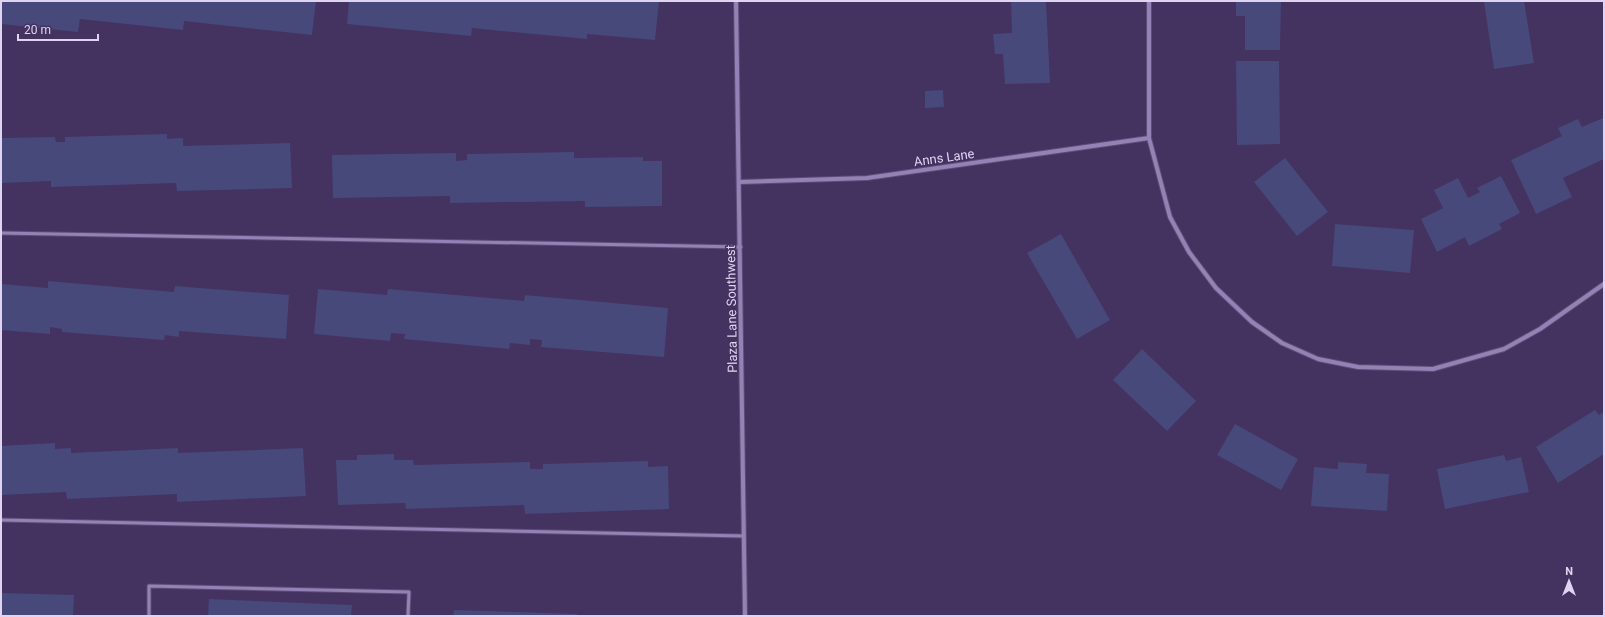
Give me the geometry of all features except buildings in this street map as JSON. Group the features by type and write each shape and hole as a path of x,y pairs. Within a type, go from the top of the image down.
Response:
{"street":[{"name":"Plaza Lane Southwest","path":"736,1 741,247 745,616"},
{"path":"1149,1 1149,138 1170,217 1188,252 1216,288 1252,322 1282,343 1318,359 1358,367 1433,369 1504,349 1540,329 1604,284"},
{"name":"Anns Lane","path":"740,182 867,178 1149,138"}],"lane":[{"path":"1,233 741,247"},
{"path":"1,520 744,536"},
{"path":"149,616 149,586 409,592 408,616"}]}
